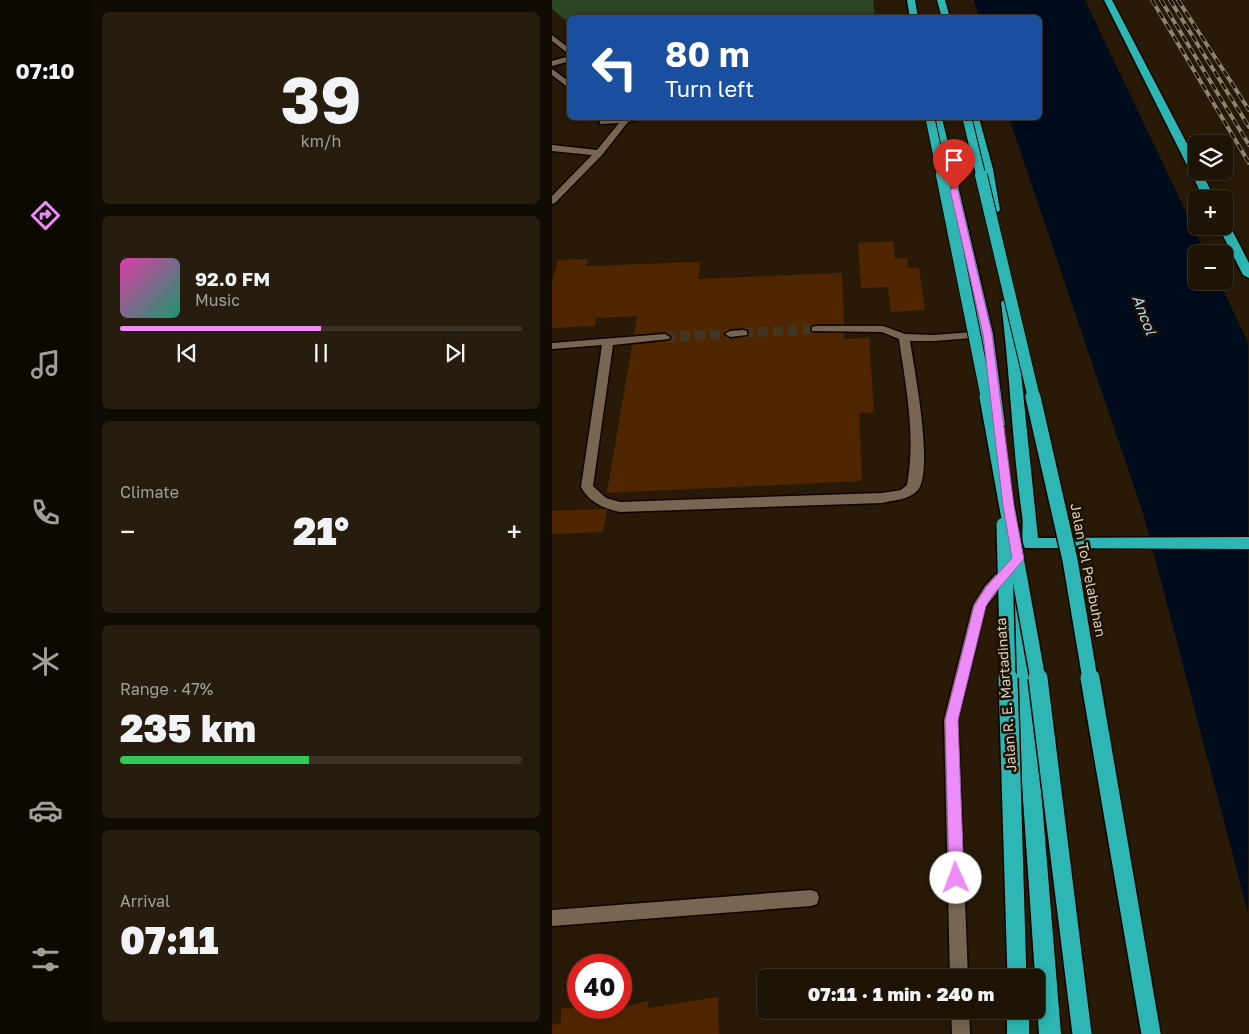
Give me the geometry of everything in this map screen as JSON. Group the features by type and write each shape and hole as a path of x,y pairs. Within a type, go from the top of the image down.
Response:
{"highway":[{"path":"905,0 908,15"},
{"path":"911,0 914,15"},
{"path":"935,0 939,15"},
{"path":"941,0 945,15"},
{"path":"1108,0 1205,190"},
{"path":"930,120 1002,471 1035,657 1082,1034"},
{"name":"Jalan R. E. Martadinata","path":"937,120 987,334 1008,506 1018,559 1017,599 1050,1034"},
{"name":"Jalan Tol Pelabuhan","path":"967,120 1014,310 1070,560 1151,1034"},
{"path":"975,120 988,169 1008,307 1018,396 1030,544 1018,559"},
{"path":"1228,235 1248,275"},
{"path":"1002,471 1017,969"},
{"path":"1008,506 1023,507 1028,501"},
{"path":"1030,544 1248,543"},
{"path":"1018,1019 1018,1034"}],"street":[{"path":"552,37 567,50"},
{"path":"552,64 567,59"},
{"path":"552,71 567,84"},
{"path":"602,120 612,137"},
{"path":"552,201 599,153 625,120"},
{"path":"552,148 599,153"},
{"path":"816,329 883,329 904,337 934,338 987,334"},
{"path":"730,334 743,333"},
{"path":"552,346 665,337"},
{"path":"608,342 587,487 594,498 604,504 620,507 882,498 904,494 913,488 916,475 916,404 904,337"},
{"path":"959,969 951,720 980,606 990,590 1018,559"},
{"path":"552,918 811,898"},
{"path":"960,1019 961,1034"}],"green space":[{"path":"552,0 873,0 875,15 567,15 567,21 552,9"}],"water":[{"name":"Ancol","path":"974,0 1085,0 1188,216 1188,235 1197,235 1202,245 1188,245 1188,290 1223,290 1248,343 1248,913 1144,516 1010,120 1042,120 1042,15 978,15"}],"building":[{"path":"893,241 895,259 907,258 908,268 919,268 925,310 891,312 888,287 861,288 858,243"},
{"path":"588,259 586,266 700,262 698,279 842,273 844,324 816,324 811,326 810,331 844,333 844,339 869,338 874,412 859,413 862,481 607,493 632,345 669,341 672,336 665,332 634,335 637,316 596,318 595,326 552,328 552,282 558,260","holes":["743,328 748,330 748,336 730,339 723,335 729,329"]},
{"path":"607,510 603,532 552,534 552,511"},
{"path":"718,997 719,1034 552,1034 552,1025 561,1023 561,1008 567,1008 567,1019 632,1019 632,1005 648,1001 648,1008"}],"tunnel":[{"path":"743,333 816,329"},
{"path":"665,337 730,334"}],"railway":[{"path":"1152,0 1249,163"},
{"path":"1161,0 1249,145"},
{"path":"1170,0 1249,127"},
{"path":"1178,0 1249,110"}],"route":[{"path":"954,190 987,334 1008,506 1018,559 990,590 980,606 951,720 956,878"}]}
